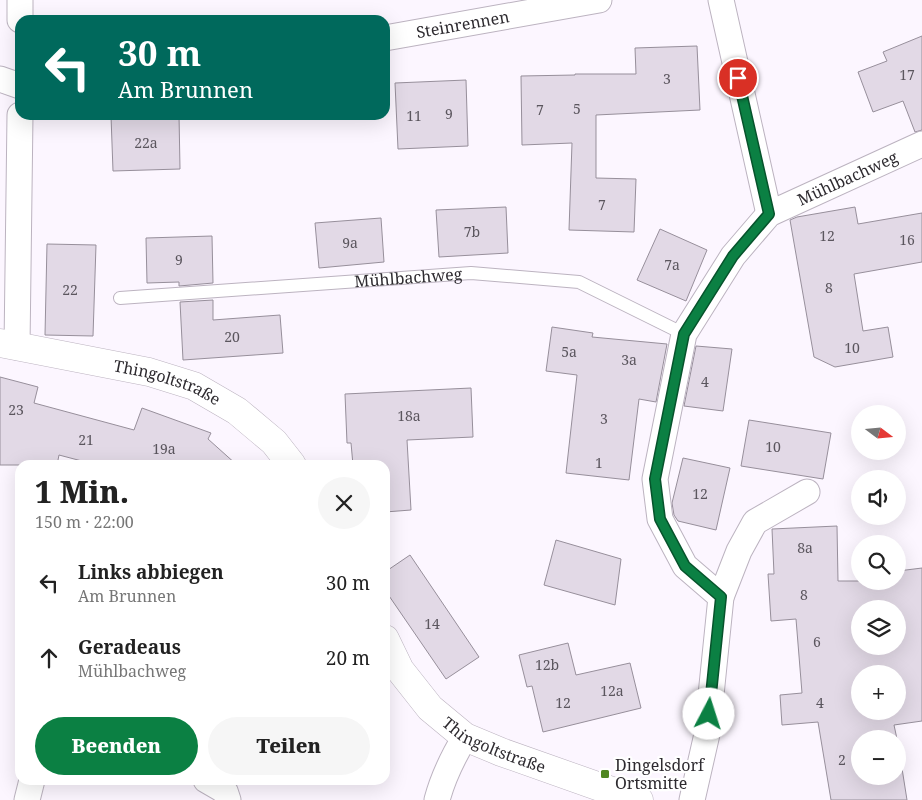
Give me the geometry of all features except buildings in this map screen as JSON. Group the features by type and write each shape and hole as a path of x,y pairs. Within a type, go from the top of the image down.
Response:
{"main road":[{"name":"Thingoltstraße","path":"9,345 149,372 194,386 237,411 274,442 288,460"},
{"name":"Thingoltstraße","path":"390,649 400,670 430,708 465,737 600,788 639,800"}],"street":[{"path":"20,0 20,15"},
{"name":"Steinrennen","path":"390,37 599,0"},
{"path":"721,0 769,214"},
{"path":"0,79 15,84"},
{"name":"Thingoltstraße","path":"9,345 20,120"},
{"name":"Mühlbachweg","path":"721,597 685,566 660,519 655,479 684,334 733,256 769,214 922,144"},
{"path":"692,800 708,734 721,597 739,551 755,522 807,492"},
{"path":"437,800 441,784 452,759 465,737"},
{"path":"27,800 31,785"},
{"path":"215,785 225,791 228,800"}],"lane":[{"name":"Mühlbachweg","path":"120,298 471,273 579,282 684,334"}],"place":[{"name":"Dingelsdorf Ortsmitte","path":"605,774"}],"route":[{"path":"709,714 721,597 685,566 660,519 655,479 684,334 733,256 769,214 738,78"}]}
